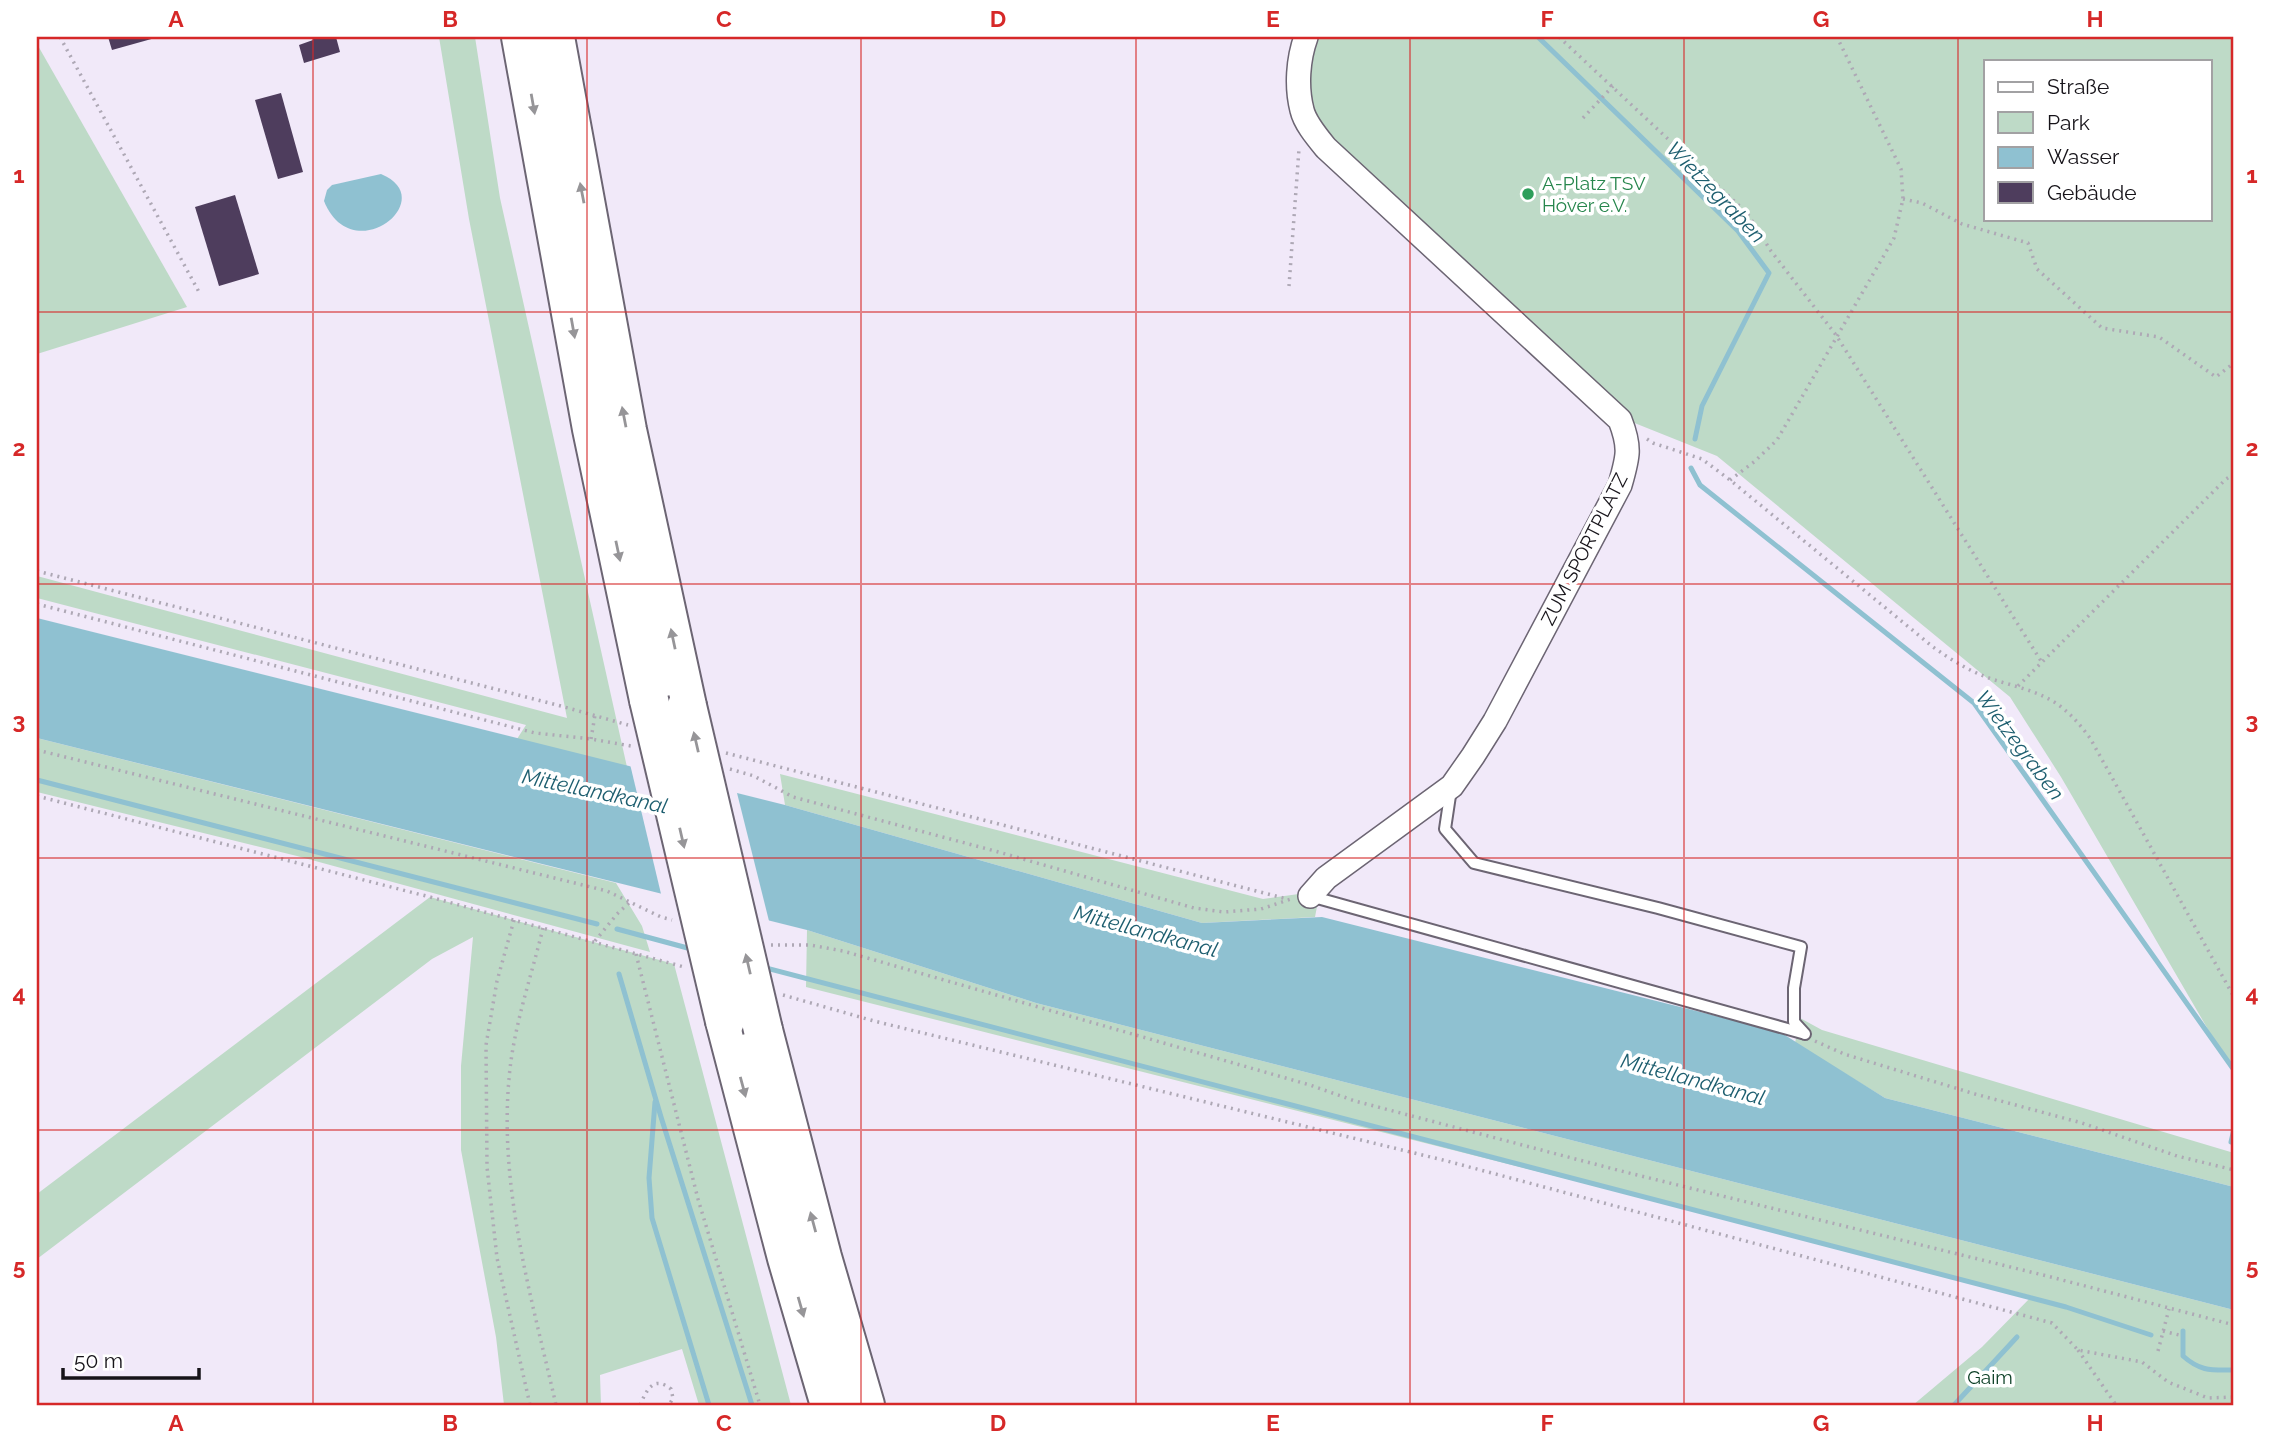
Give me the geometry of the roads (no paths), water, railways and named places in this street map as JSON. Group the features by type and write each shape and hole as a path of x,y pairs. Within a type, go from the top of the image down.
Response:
{"highway":[{"path":"521,37 643,713 787,1258 830,1405"},
{"path":"555,37 626,430 687,706 763,1030 822,1257 865,1405"}],"street":[{"name":"ZUM SPORTPLATZ","path":"1306,37 1300,61 1302,112 1326,148 1620,421 1628,441 1627,462 1620,485 1474,756 1452,786 1326,878 1310,895"}],"lane":[{"path":"1310,895 1805,1034 1794,1022 1794,988 1801,947 1658,908 1474,863 1445,829 1452,786"}],"water":[{"path":"381,174 397,185 402,199 397,212 386,223 370,230 353,230 337,221 324,201 327,190 332,185"},
{"name":"Mittellandkanal","path":"37,618 785,805 1202,923 1322,917 1780,1032 1885,1098 2234,1187 2234,1310 1036,1003 807,930 37,738"}],"waterway":[{"name":"Wietzegraben","path":"1538,37 1738,231 1769,273 1702,406 1695,439"},
{"name":"Wietzegraben","path":"1691,468 1700,485 1974,703 2234,1070"},
{"path":"37,780 597,924"},
{"path":"617,929 695,950"},
{"path":"762,967 2066,1307 2151,1335"},
{"path":"619,974 752,1405"},
{"path":"655,1102 649,1178 652,1218 709,1405"},
{"name":"Wietzegraben","path":"2231,1142 2234,1129"},
{"path":"2183,1331 2183,1356 2189,1361 2207,1369 2234,1370"},
{"path":"1954,1405 2017,1337"}],"place":[{"name":"A-Platz TSV Höver e.V.","path":"1528,194"}],"park label":[{"name":"Gaim","path":"1990,1377"}]}
